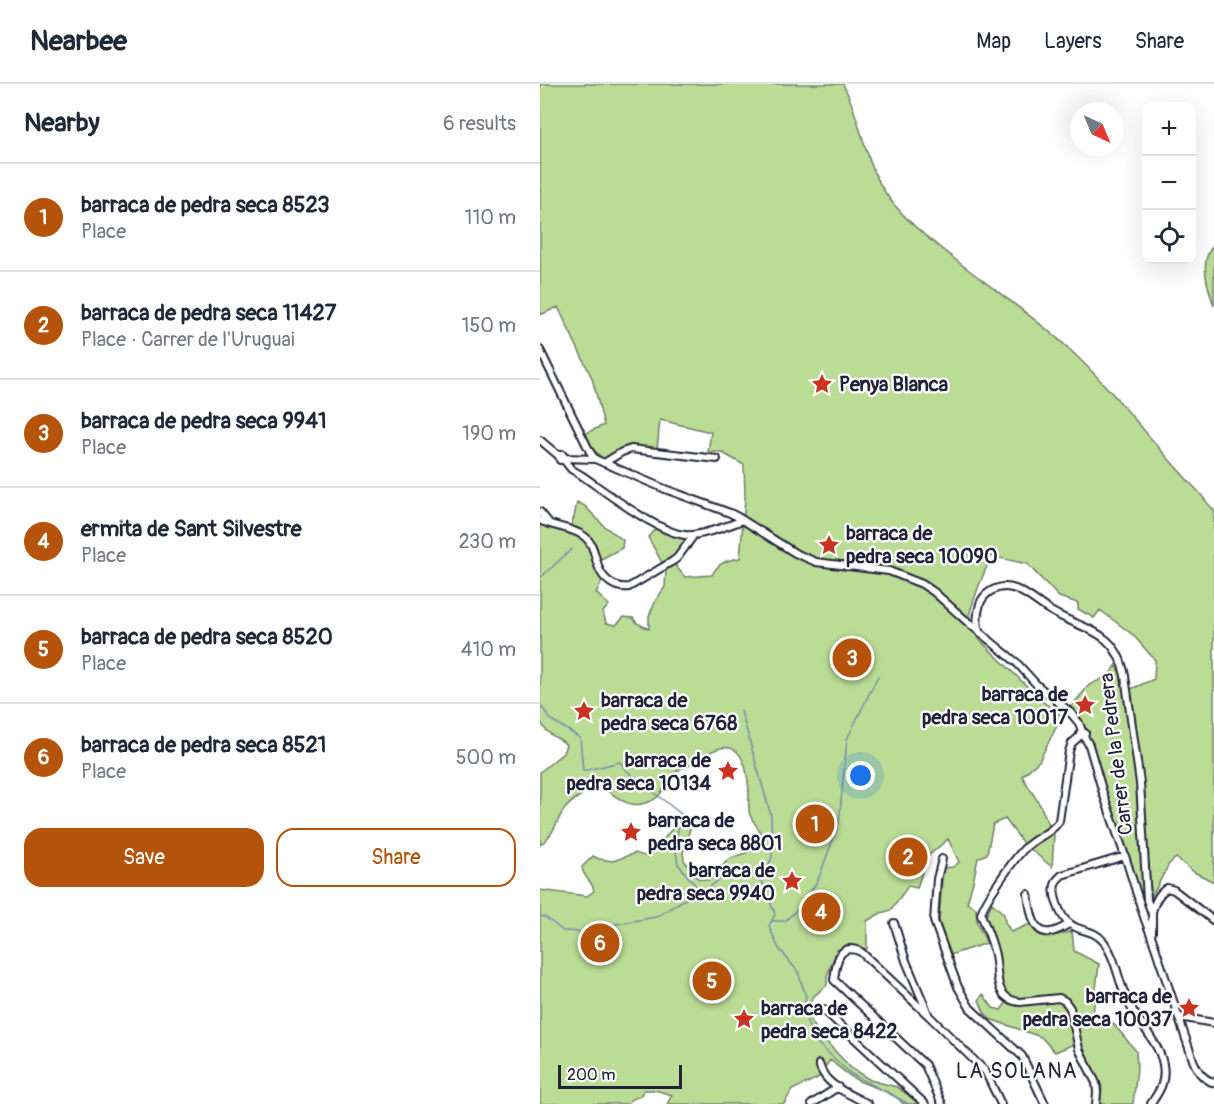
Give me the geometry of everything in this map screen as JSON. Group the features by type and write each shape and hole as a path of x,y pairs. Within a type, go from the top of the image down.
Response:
{"street":[{"path":"540,350 595,459"},
{"path":"540,440 581,476 656,524 685,536 744,520"},
{"path":"604,463 631,449 717,459"},
{"path":"563,458 595,459 730,513 816,562 889,571 922,584 1016,662 1037,685 1070,712 1079,723 1082,734 1089,745 1145,920 1197,1069 1204,1078 1214,1083"},
{"path":"540,512 551,525"},
{"path":"540,520 585,537 591,544 602,577 616,586 626,588 677,558 694,535"},
{"name":"Carrer de la Pedrera","path":"980,632 977,613 982,598 998,588 1011,588 1026,594 1049,610 1101,635 1114,647 1121,658 1140,783 1148,900 1152,914 1152,938"},
{"path":"1082,734 1072,743 1069,751 1061,814 1057,825 1025,848 986,902 981,914 995,954 998,984 1005,996 1010,1000 1020,1002 1059,998 1065,1001 1070,1008 1079,1049 1096,1083 1096,1104"},
{"path":"1125,856 1066,873 1055,882 1054,893 1063,916 1069,924 1095,933 1107,945 1126,1000 1155,1045 1161,1061 1163,1077 1151,1104"},
{"path":"942,859 937,879 934,921 958,987 970,1008 1022,1056 1045,1104"},
{"path":"1152,914 1154,905 1167,888 1174,890 1214,921"},
{"path":"1028,894 1035,924 1039,929 1044,932 1053,932 1069,924"},
{"path":"894,923 906,961 929,1016"},
{"path":"942,1104 925,1065 834,980 840,954 849,950 858,950 929,1016 985,1071 1001,1104"},
{"path":"823,1009 925,1104"},
{"path":"1179,1017 1214,1023"},
{"path":"819,1064 823,1074 838,1087 868,1104"},
{"path":"812,1104 838,1087"}],"green space":[{"path":"540,84 843,84 855,112 868,157 889,198 935,244 1067,347 1101,381 1214,510 1214,882 1194,872 1176,858 1169,864 1145,909 1081,719 1070,708 1089,685 1108,676 1116,666 1131,689 1154,679 1155,660 1133,635 1100,610 1094,618 1078,609 1078,603 1059,597 1027,564 991,556 969,615 979,639 1042,701 1062,716 1039,761 1022,776 1040,805 1054,835 1052,867 1023,843 1005,819 993,824 987,854 978,858 967,903 976,908 977,923 987,943 950,955 939,921 943,868 953,867 959,862 948,839 927,857 917,888 908,886 891,910 867,921 867,949 852,947 837,950 827,976 827,985 813,998 808,1010 808,1016 820,1035 851,1068 870,1080 897,1087 920,1104 903,1104 894,1095 853,1078 830,1060 818,1078 792,1090 784,1104 667,1104 672,1095 655,1090 644,1090 640,1096 630,1100 629,1104 540,1104 540,890 587,896 594,891 582,867 593,856 613,861 635,853 647,857 670,831 683,824 688,825 690,829 683,852 684,860 696,877 709,880 732,857 749,852 758,846 760,834 749,814 749,785 742,759 732,749 725,748 717,749 675,772 661,793 648,802 629,803 595,786 567,806 552,833 540,845 540,772 563,753 566,745 548,732 540,720 540,514 548,526 568,533 577,502 585,506 604,526 623,540 622,548 599,560 603,580 596,593 609,605 603,612 606,623 616,625 624,617 633,618 637,623 649,629 649,616 665,587 666,570 648,537 656,528 687,538 691,547 675,565 685,577 712,575 723,563 740,558 745,498 744,465 721,452 708,452 711,432 660,420 657,450 623,451 604,460 590,446 584,434 604,425 592,378 558,307 540,315"},
{"path":"1214,245 1214,306 1205,266 1209,251"},
{"path":"992,903 1004,914 1005,922 1011,932 1030,924 1050,935 1072,931 1074,951 1099,964 1092,1023 1107,1016 1136,1051 1137,1069 1133,1104 1100,1104 1102,1087 1082,1045 1072,1045 1055,1052 1041,1037 990,1019 984,1012 979,1000 983,994 993,1008 1001,1010 1006,1003 995,941 986,916"}],"waterway":[{"path":"540,578 572,549"},
{"path":"772,921 785,921 801,906 818,880 839,823 847,739 878,676"},
{"path":"540,704 550,719 580,738 583,771 620,762 627,771 681,814 675,846 678,864 699,890"},
{"path":"741,711 771,816 772,857 763,881"},
{"path":"540,916 545,917 563,931 583,932 656,917 690,896 705,890 735,869 746,869 762,882 775,914 769,926 778,947 798,972 806,997 803,1010 813,1039 851,1074 909,1104"}],"place":[{"name":"Penya Blanca","path":"822,384"},
{"name":"barraca de pedra seca 10090","path":"829,545"},
{"name":"barraca de pedra seca 9941","path":"852,658"},
{"name":"barraca de pedra seca 10017","path":"1085,705"},
{"name":"barraca de pedra seca 6768","path":"584,711"},
{"name":"barraca de pedra seca 10134","path":"728,771"},
{"name":"barraca de pedra seca 8523","path":"815,824"},
{"name":"barraca de pedra seca 8801","path":"631,832"},
{"name":"barraca de pedra seca 11427","path":"908,857"},
{"name":"barraca de pedra seca 9940","path":"792,881"},
{"name":"ermita de Sant Silvestre","path":"821,912"},
{"name":"barraca de pedra seca 8521","path":"600,943"},
{"name":"barraca de pedra seca 8520","path":"712,981"},
{"name":"barraca de pedra seca 10037","path":"1189,1008"},
{"name":"barraca de pedra seca 8422","path":"744,1019"}],"district":[{"name":"LA SOLANA","path":"1017,1071"}]}
